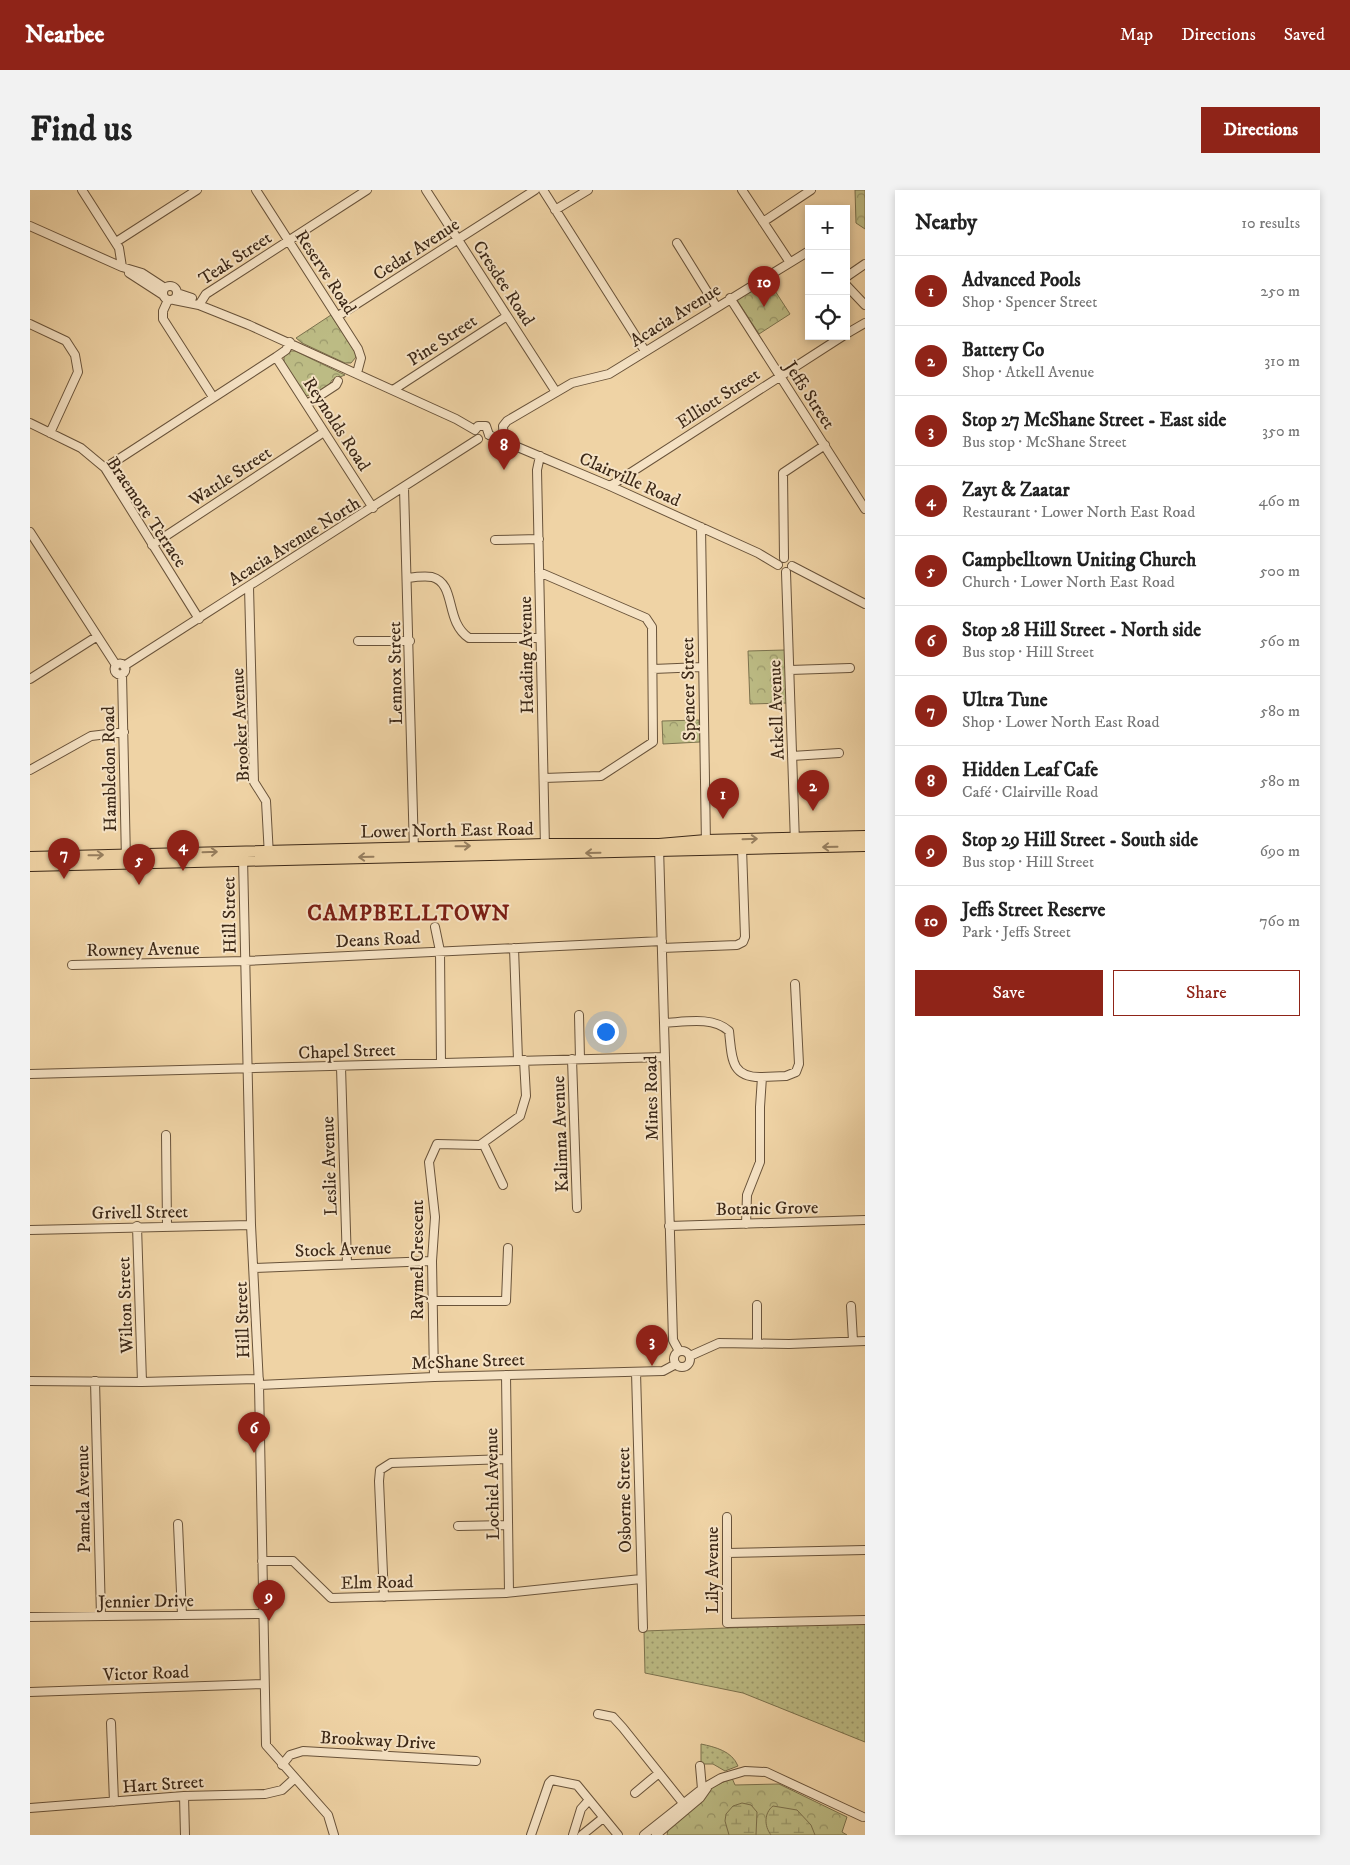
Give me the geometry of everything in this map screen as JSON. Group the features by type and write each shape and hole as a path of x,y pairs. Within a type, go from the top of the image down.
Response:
{"main road":[{"name":"Lower North East Road","path":"706,844 742,848 865,836"},
{"name":"Lower North East Road","path":"30,857 126,859 659,848 706,844 795,842 865,846"},
{"name":"Lower North East Road","path":"30,866 126,859"}],"street":[{"path":"82,190 116,242 121,253 119,260 122,267"},
{"path":"116,242 197,190"},
{"name":"Reserve Road","path":"256,190 360,353 356,373"},
{"name":"Teak Street","path":"200,302 213,289 367,190"},
{"name":"Cresdee Road","path":"426,190 556,392"},
{"name":"Cedar Avenue","path":"338,316 535,190"},
{"path":"543,190 645,351"},
{"path":"555,210 588,190"},
{"path":"742,190 789,261"},
{"path":"763,222 811,190"},
{"path":"30,226 142,274 169,295 200,302 290,342 475,430"},
{"path":"677,242 716,306"},
{"name":"Acacia Avenue","path":"556,392 579,379 609,374 805,252"},
{"path":"850,274 865,264"},
{"path":"850,289 865,305"},
{"path":"169,295 162,313 164,322 213,397"},
{"name":"Jeffs Street","path":"730,298 865,509"},
{"name":"Pine Street","path":"393,390 507,316"},
{"name":"Elliott Street","path":"850,332 865,322"},
{"path":"30,324 66,341 75,355 78,372 50,433"},
{"name":"Elliott Street","path":"610,486 837,340"},
{"path":"104,468 276,357 286,350 290,342"},
{"name":"Reynolds Road","path":"276,357 373,508"},
{"path":"306,404 336,385 338,381"},
{"path":"504,440 502,428 505,423 556,392"},
{"name":"Braemore Terrace","path":"30,423 81,448 104,468 199,619"},
{"path":"483,425 488,428 489,435 486,439 478,439 475,435 475,430 478,426 483,425"},
{"name":"Wattle Street","path":"152,545 324,432"},
{"name":"Clairville Road","path":"489,435 610,486 758,553 781,561"},
{"name":"Acacia Avenue North","path":"120,666 199,619 478,439"},
{"path":"825,445 783,473 780,570 789,570 815,578 865,604"},
{"name":"Heading Avenue","path":"540,456 537,470 545,849"},
{"name":"Lennox Street","path":"404,488 410,641 414,852"},
{"name":"Spencer Street","path":"701,527 706,844"},
{"path":"30,532 96,637 120,666"},
{"path":"495,540 539,539"},
{"path":"781,561 789,559 789,570"},
{"name":"Atkell Avenue","path":"789,570 795,842"},
{"path":"540,572 646,618 652,627 653,669 653,742 601,776 544,778"},
{"path":"408,578 432,577 443,584 448,593 456,625 469,638 540,638"},
{"name":"Brooker Avenue","path":"249,586 254,782 266,801 269,855"},
{"path":"30,680 96,637"},
{"path":"358,642 410,641"},
{"name":"Hambledon Road","path":"120,666 125,672 122,674 126,859"},
{"path":"653,669 702,667"},
{"path":"790,670 850,668"},
{"path":"30,770 91,736 124,732"},
{"path":"792,756 839,753"},
{"name":"Mines Road","path":"659,848 673,1340 679,1351"},
{"name":"Deans Road","path":"245,961 514,948 662,944 737,945 743,942 745,936 742,848"},
{"name":"Hill Street","path":"243,856 251,1225 255,1268 259,1382 266,1745 328,1815 334,1835"},
{"path":"435,927 440,951 441,1063"},
{"path":"504,1185 483,1143 520,1116 526,1096 521,1060 514,948"},
{"name":"Rowney Avenue","path":"72,966 245,961"},
{"path":"664,1023 705,1021 720,1023 729,1031 733,1063 740,1073 748,1078 786,1076 796,1072 799,1064 795,984"},
{"path":"579,1015 580,1059"},
{"name":"Chapel Street","path":"30,1074 665,1057"},
{"name":"Kalimna Avenue","path":"572,1059 578,1208"},
{"name":"Leslie Avenue","path":"341,1067 347,1264"},
{"path":"746,1224 747,1195 760,1162 762,1077"},
{"path":"166,1136 167,1226"},
{"name":"Raymel Crescent","path":"434,1377 432,1261 435,1218 429,1162 432,1151 437,1144 470,1145 483,1143"},
{"name":"Botanic Grove","path":"669,1226 865,1220"},
{"name":"Grivell Street","path":"30,1230 137,1226 251,1225"},
{"name":"Wilton Street","path":"137,1226 142,1382"},
{"path":"432,1301 506,1300 508,1248"},
{"name":"Stock Avenue","path":"255,1268 432,1261"},
{"path":"757,1306 757,1343"},
{"path":"851,1306 853,1341"},
{"path":"690,1356 684,1351 679,1351 674,1357 676,1364 682,1367 687,1365 690,1356 719,1343 865,1341"},
{"name":"McShane Street","path":"30,1381 259,1382 663,1371 676,1364"},
{"name":"Osborne Street","path":"636,1372 643,1628"},
{"name":"Lochiel Avenue","path":"506,1375 508,1592"},
{"name":"Pamela Avenue","path":"95,1381 101,1616"},
{"path":"384,1597 380,1470 391,1463 507,1459"},
{"name":"Lily Avenue","path":"727,1517 727,1623 865,1620"},
{"path":"178,1524 182,1615"},
{"path":"458,1526 507,1524"},
{"path":"727,1553 865,1550"},
{"name":"Elm Road","path":"262,1561 293,1561 331,1598 508,1592 641,1579"},
{"name":"Jennier Drive","path":"30,1617 263,1614"},
{"name":"Victor Road","path":"30,1692 264,1684"},
{"path":"598,1714 613,1717 685,1805"},
{"path":"111,1723 114,1802"},
{"name":"Brookway Drive","path":"282,1765 290,1755 303,1751 476,1761"},
{"path":"644,1835 659,1832 685,1805 700,1798 704,1788 700,1766"},
{"path":"704,1788 721,1778 735,1773 745,1771 766,1772 863,1817"},
{"path":"635,1793 659,1773"},
{"path":"735,1773 737,1781"},
{"name":"Hart Street","path":"30,1808 184,1796 265,1794 282,1790 294,1778"},
{"path":"531,1835 552,1780 577,1786 618,1835"},
{"path":"184,1796 185,1835"},
{"path":"573,1835 581,1810 589,1800"},
{"path":"582,1835 603,1818"}],"green space":[{"path":"855,190 865,190 865,229 856,223"},
{"path":"768,280 790,314 759,334 737,300"},
{"path":"331,315 355,352 356,357 351,363 345,363 302,343 296,338"},
{"path":"291,351 295,351 345,375 332,380 324,389 316,394 305,395 284,363 284,356"},
{"path":"785,650 787,703 750,704 748,651"},
{"path":"699,720 700,742 663,744 662,721"},
{"path":"865,1623 865,1742 743,1693 645,1673 644,1631"},
{"path":"701,1744 727,1753 738,1766 725,1771 713,1764 701,1764"},
{"path":"732,1778 735,1785 779,1784 847,1817 842,1832 847,1835 667,1835 669,1826 713,1787"},
{"path":"742,1803 751,1805 757,1812 756,1835 729,1835 725,1821 726,1814 733,1806"},
{"path":"773,1806 797,1810 811,1825 815,1835 771,1835 767,1828 766,1820 768,1812"}],"place":[{"name":"Jeffs Street Reserve","path":"764,307"},
{"name":"Hidden Leaf Cafe","path":"504,470"},
{"name":"Battery Co","path":"813,811"},
{"name":"Advanced Pools","path":"723,819"},
{"name":"Zayt & Zaatar","path":"183,871"},
{"name":"Ultra Tune","path":"64,879"},
{"name":"Campbelltown Uniting Church","path":"139,885"},
{"name":"Stop 27 McShane Street - East side","path":"652,1366"},
{"name":"Stop 28 Hill Street - North side","path":"254,1453"},
{"name":"Stop 29 Hill Street - South side","path":"269,1621"}],"district":[{"name":"CAMPBELLTOWN","path":"409,912"}]}
